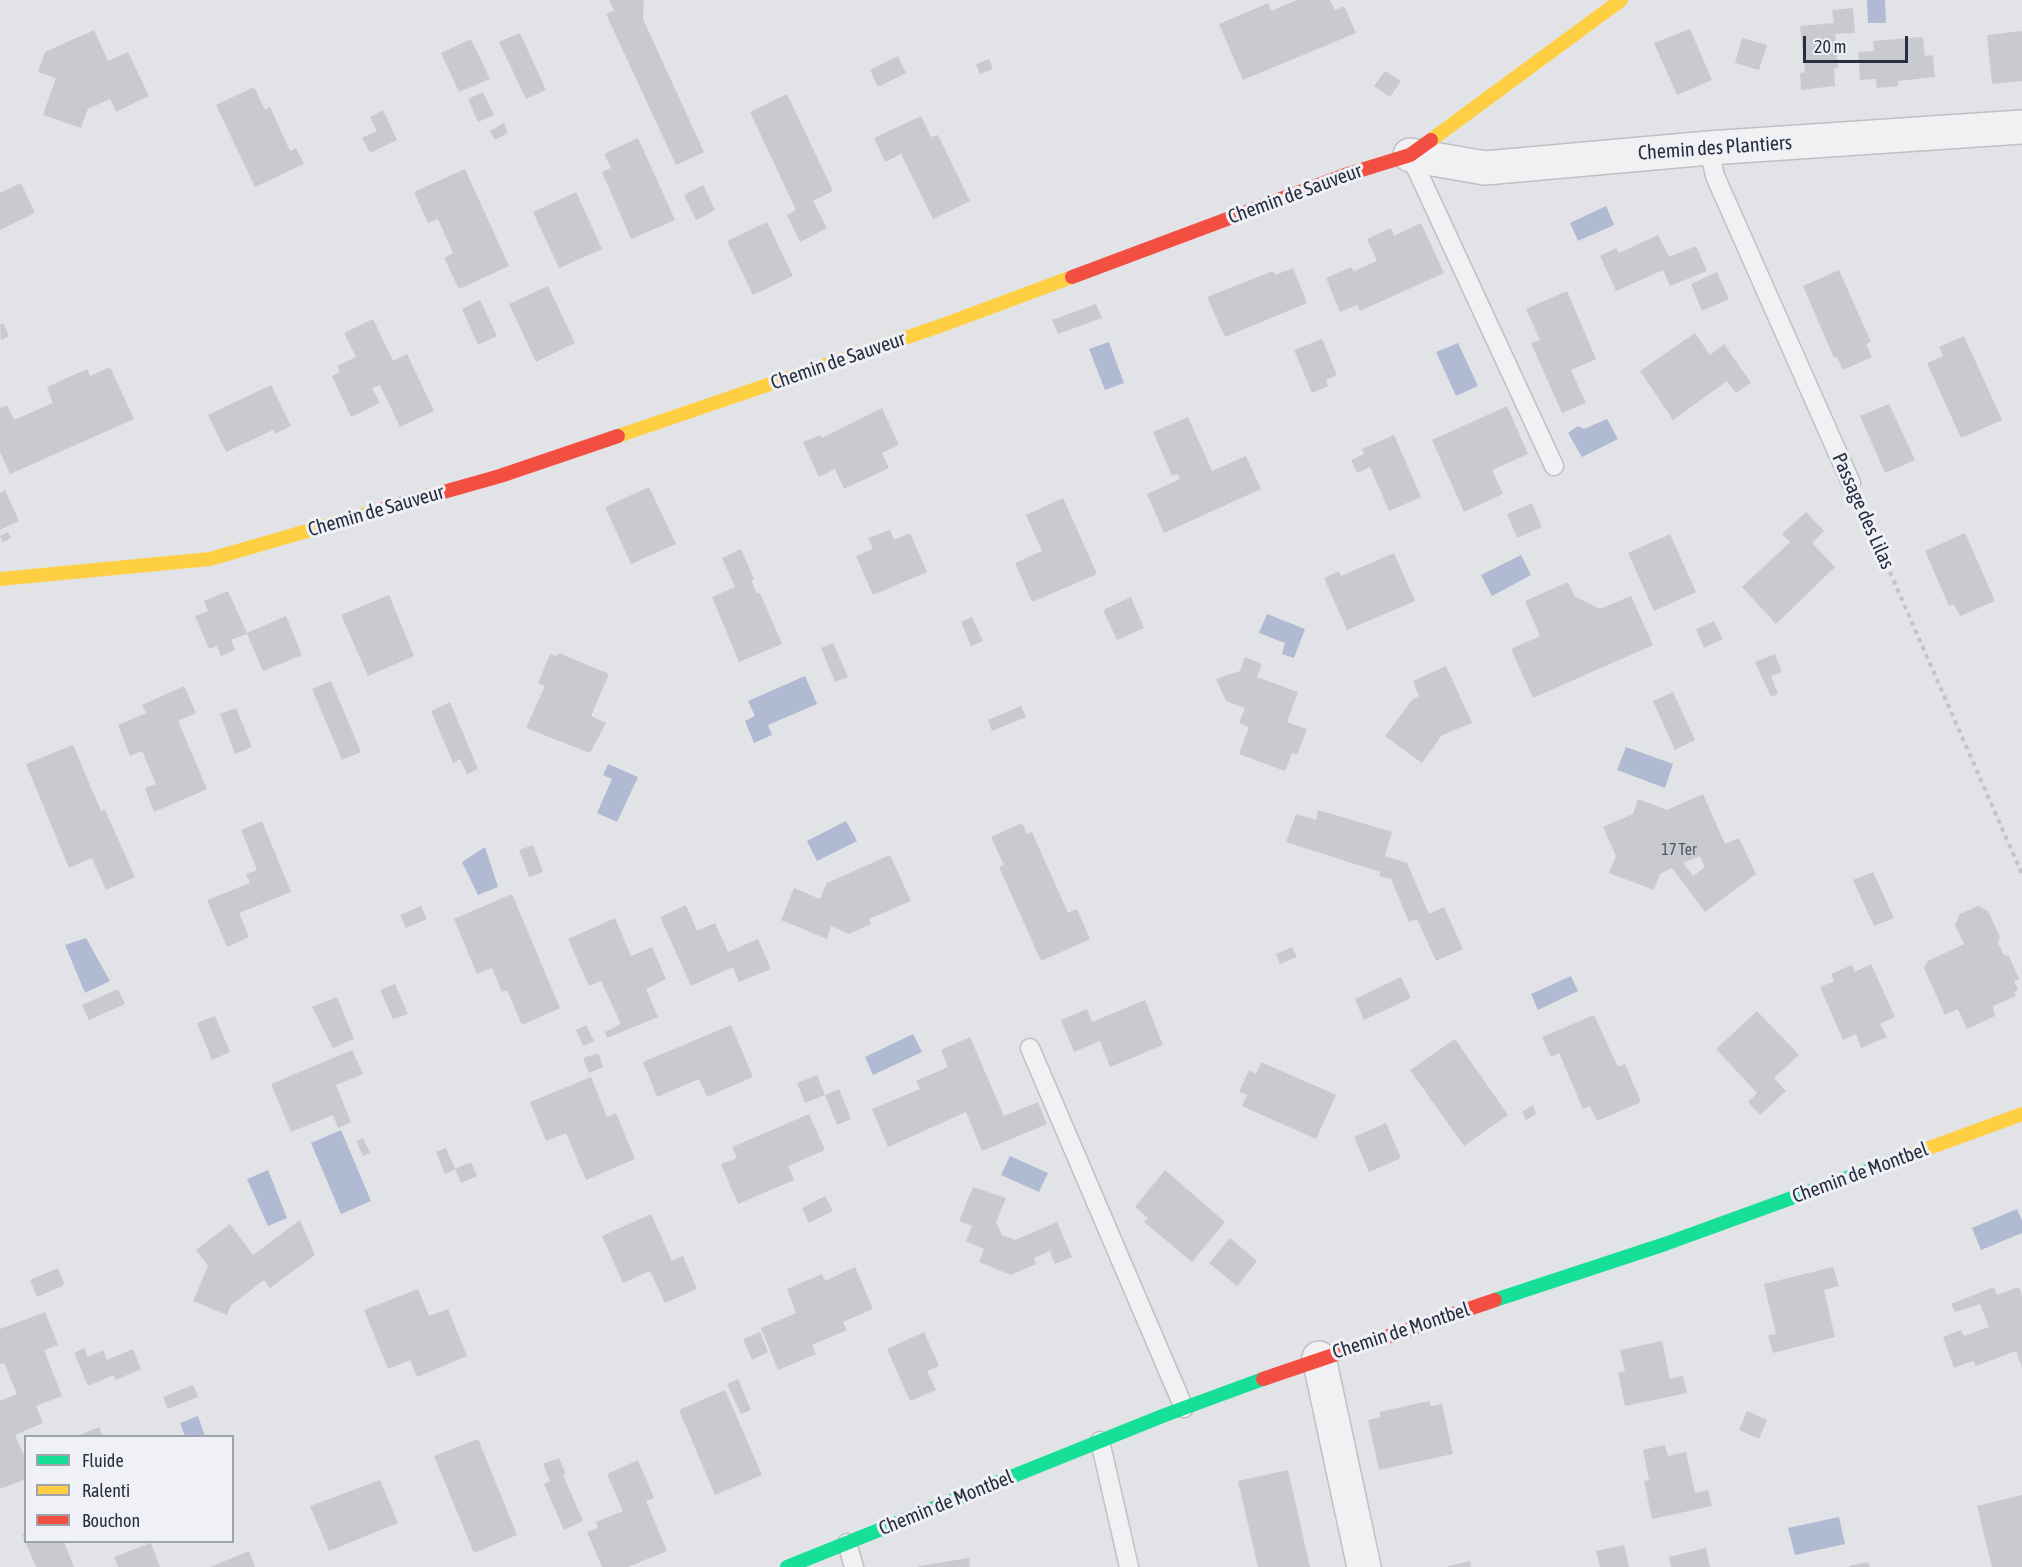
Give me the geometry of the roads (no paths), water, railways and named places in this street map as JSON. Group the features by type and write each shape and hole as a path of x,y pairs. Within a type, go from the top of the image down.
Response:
{"street":[{"name":"Chemin de Sauveur","path":"0,579 210,559 500,476 940,326 1345,175 1410,155 1621,0"},
{"name":"Chemin des Plantiers","path":"1410,155 1485,168 1709,148 2022,127"},
{"name":"Chemin de Montbel","path":"787,1567 1184,1408 1319,1358 1665,1244 2022,1114"},
{"path":"1319,1358 1364,1567"}],"lane":[{"name":"Passage des Lilas","path":"1709,148 1715,176 1851,483"},
{"path":"1410,155 1554,466"},
{"path":"1030,1048 1184,1408"},
{"path":"1100,1441 1129,1567"},
{"path":"848,1543 854,1567"}],"water":[{"path":"1867,0 1885,0 1886,23 1868,23"},
{"path":"1606,206 1614,225 1578,241 1570,223"},
{"path":"1109,342 1124,383 1105,390 1089,349"},
{"path":"1458,343 1478,386 1456,396 1436,352"},
{"path":"1607,419 1618,439 1582,457 1568,433 1578,426 1584,429"},
{"path":"1521,555 1531,575 1492,596 1481,575"},
{"path":"1267,614 1305,629 1294,658 1282,654 1285,643 1259,633"},
{"path":"805,676 817,704 768,725 772,735 754,743 745,721 755,716 748,701"},
{"path":"1626,747 1673,764 1665,788 1617,770"},
{"path":"608,764 638,777 617,822 597,813 612,779 603,775"},
{"path":"846,821 857,841 817,861 807,841"},
{"path":"485,847 498,887 478,895 462,862"},
{"path":"86,938 110,981 85,993 65,945"},
{"path":"1571,976 1578,991 1538,1010 1531,994"},
{"path":"913,1034 922,1052 873,1075 865,1057"},
{"path":"341,1130 371,1201 341,1214 311,1143"},
{"path":"1010,1156 1048,1173 1039,1192 1001,1175"},
{"path":"268,1170 287,1218 268,1226 247,1179"},
{"path":"2017,1209 2022,1220 2022,1233 1981,1250 1972,1228"},
{"path":"198,1416 205,1435 185,1435 180,1423"},
{"path":"1839,1517 1845,1544 1795,1555 1788,1528"}]}
